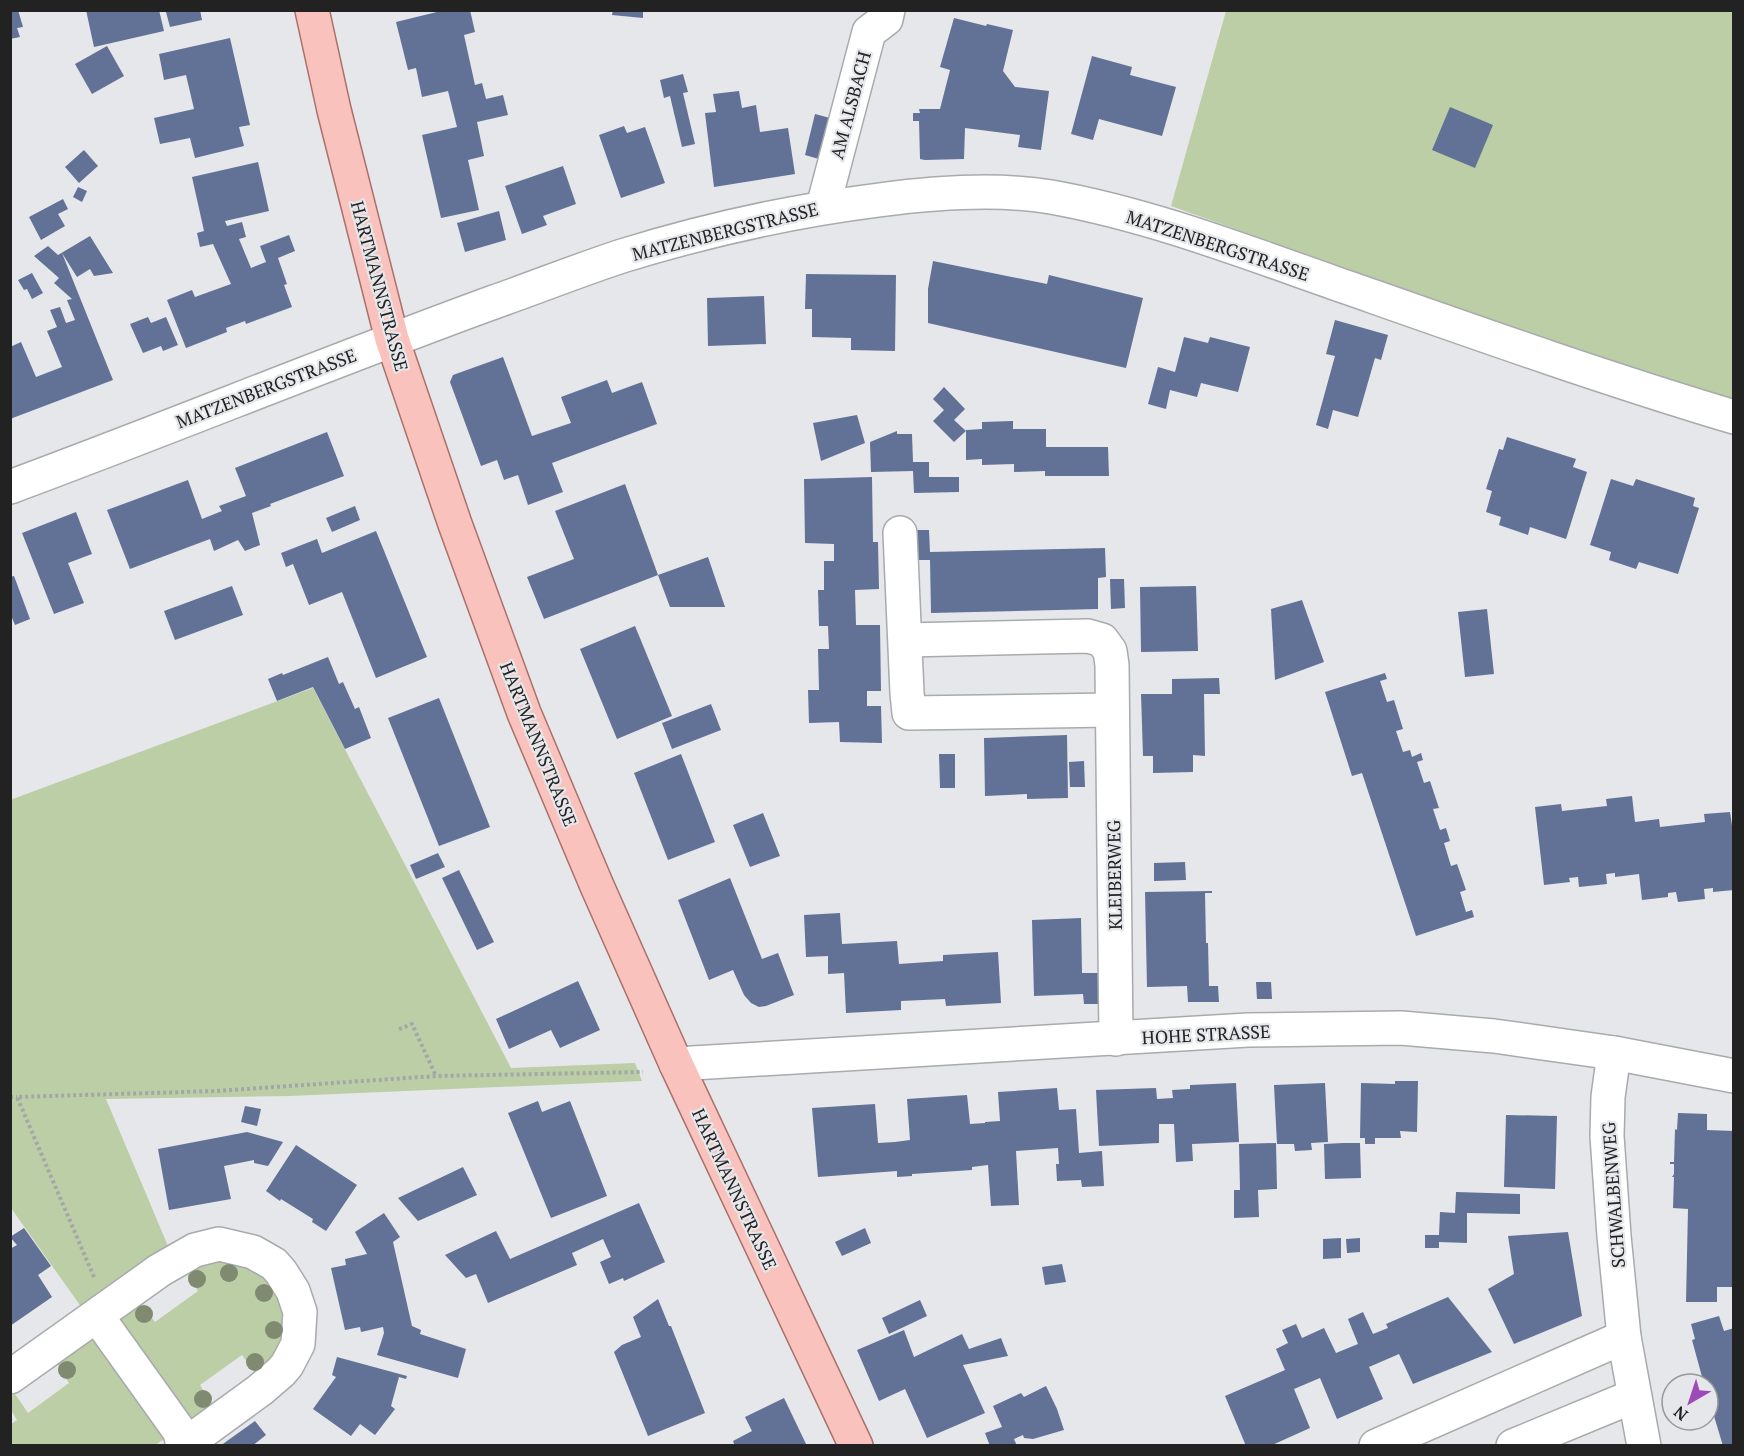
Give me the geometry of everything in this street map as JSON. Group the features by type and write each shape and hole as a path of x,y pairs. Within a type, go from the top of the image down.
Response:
{"main road":[{"name":"HARTMANNSTRASSE","path":"312,10 334,110 392,339 455,524 524,713 676,1064 856,1446"}],"street":[{"name":"AM ALSBACH","path":"823,207 868,32 886,19 888,10"},
{"name":"MATZENBERGSTRASSE","path":"10,487 392,339 621,256 722,228 823,207 934,193 1046,196 1165,225 1630,386 1734,417"},
{"path":"900,533 909,712 1111,710"},
{"name":"KLEIBERWEG","path":"906,640 1088,636 1102,640 1110,651 1116,1039"},
{"name":"HOHE STRASSE","path":"676,1064 1248,1030 1401,1029 1494,1036 1614,1053 1734,1076"},
{"name":"SCHWALBENWEG","path":"1614,1053 1608,1097 1606,1137 1624,1337 1644,1446"},
{"path":"10,1377 177,1259 195,1250 219,1244 243,1248 274,1264 288,1281 300,1312 300,1335 287,1365 260,1390 183,1446 180,1432 103,1312"},
{"path":"1376,1446 1624,1337"},
{"path":"1513,1446 1634,1396"}],"path":[{"path":"399,1029 412,1024 436,1076"},
{"path":"10,1097 216,1090 436,1076 639,1073 676,1064"},
{"path":"17,1097 103,1312"}],"green space":[{"path":"1226,11 1733,11 1733,399 1637,372 1171,206"},
{"path":"313,688 511,1068 635,1063 642,1081 289,1096 106,1099 168,1246 82,1308 11,1208 10,800"},
{"path":"215,1261 238,1264 256,1272 271,1286 280,1302 284,1320 282,1339 272,1357 256,1374 242,1355 200,1385 212,1404 185,1423 115,1323 142,1305 155,1322 198,1291 186,1273"},
{"path":"104,1332 175,1432 155,1445 11,1446 10,1425 17,1420 11,1410 11,1397 15,1394 28,1413 69,1383 57,1364"}],"building":[{"path":"10,10 18,10 23,27 17,28 20,37 10,39"},
{"path":"86,10 159,10 164,31 94,47"},
{"path":"200,10 202,20 170,27 166,12"},
{"path":"445,10 470,10 475,32 464,35 475,85 482,83 486,99 503,95 508,115 477,122 484,156 468,160 479,210 441,218 422,135 457,127 448,91 422,97 416,68 408,70 396,22"},
{"path":"613,10 643,10 643,18 612,15"},
{"path":"954,18 1013,30 1003,71 1015,87 1049,91 1041,150 1018,147 1020,135 965,128 964,159 920,159 919,121 913,121 913,113 920,113 919,109 940,109 950,70 940,67"},
{"path":"230,38 250,125 239,127 244,146 195,158 190,138 160,144 154,118 194,109 186,75 164,80 159,54"},
{"path":"107,46 124,76 92,94 75,64"},
{"path":"1092,56 1132,67 1130,75 1176,87 1162,136 1099,119 1093,140 1071,134"},
{"path":"683,74 688,92 683,93 695,144 682,147 670,96 664,98 660,80"},
{"path":"739,91 742,108 756,105 760,132 788,128 795,174 714,187 705,113 716,112 713,94"},
{"path":"1450,107 1493,125 1475,168 1432,150"},
{"path":"815,114 830,118 819,159 805,155"},
{"path":"624,126 627,133 645,127 665,183 621,198 599,135"},
{"path":"84,150 98,166 79,183 65,167"},
{"path":"258,162 269,211 225,221 227,226 242,222 246,237 239,239 251,268 266,262 260,246 289,235 295,251 278,258 292,307 246,324 245,321 226,328 227,332 186,348 167,300 192,290 195,297 231,284 213,244 200,247 197,233 204,231 192,177"},
{"path":"563,166 576,204 543,216 547,225 522,234 505,186"},
{"path":"78,187 87,191 82,202 73,197"},
{"path":"63,199 68,209 58,214 65,226 41,240 29,217"},
{"path":"499,211 506,240 465,252 457,223"},
{"path":"90,236 113,273 94,276 90,269 77,277 62,253 113,380 10,419 10,347 21,342 36,377 62,367 47,331 57,327 50,310 60,307 66,323 75,320 67,300 72,299 54,283 59,278 34,256 48,246 58,255"},
{"path":"933,261 1047,284 1049,275 1143,298 1126,368 928,323 928,289"},
{"path":"32,273 43,293 32,299 27,289 24,290 18,280"},
{"path":"806,274 896,275 895,351 851,350 851,338 812,337 812,309 805,309"},
{"path":"764,296 766,344 708,346 707,298"},
{"path":"148,317 151,323 166,317 178,345 163,351 161,346 143,353 130,324"},
{"path":"1335,320 1388,335 1381,360 1375,358 1358,417 1333,410 1328,429 1316,425 1335,356 1326,354"},
{"path":"1184,337 1208,343 1210,337 1250,347 1238,392 1201,383 1197,397 1170,390 1166,409 1148,404 1158,367 1175,372"},
{"path":"503,357 532,436 571,423 561,397 607,380 612,393 642,382 657,424 552,463 563,492 528,505 518,475 504,480 497,460 481,466 450,382 453,375"},
{"path":"944,387 965,409 954,420 966,431 954,442 933,421 944,410 933,399"},
{"path":"857,415 865,443 821,461 813,423"},
{"path":"1013,421 1013,429 1046,429 1046,447 1108,447 1109,476 1045,476 1045,471 1014,472 1014,464 982,465 982,459 966,460 966,430 982,429 982,422"},
{"path":"897,431 897,434 912,434 913,462 929,462 929,477 959,477 959,492 914,493 913,471 871,472 870,442"},
{"path":"327,432 344,476 252,513 260,545 245,551 238,540 214,551 210,539 130,569 107,510 188,480 202,519 222,511 219,506 246,496 235,468"},
{"path":"1507,437 1576,459 1573,467 1587,472 1566,539 1530,527 1528,535 1499,525 1501,517 1486,512 1492,491 1486,489 1499,449 1503,450"},
{"path":"872,477 873,542 878,542 879,589 855,590 856,625 880,625 881,691 867,691 867,706 881,706 882,743 840,742 839,722 809,723 808,690 819,690 818,649 829,649 828,626 819,626 818,590 824,590 824,561 834,561 834,544 805,543 804,479"},
{"path":"1611,479 1633,486 1636,479 1695,498 1693,506 1699,508 1678,574 1639,562 1636,569 1609,560 1611,552 1590,545"},
{"path":"625,484 658,575 544,619 527,577 574,559 555,511"},
{"path":"355,506 360,520 332,532 326,518"},
{"path":"76,512 92,554 68,563 84,603 54,614 22,533"},
{"path":"914,530 929,530 930,552 1105,548 1106,577 1098,578 1098,609 931,613 930,560 915,560"},
{"path":"376,531 427,657 376,678 342,592 309,605 293,564 286,567 281,553 317,539 322,553"},
{"path":"708,557 725,607 670,607 658,575"},
{"path":"14,576 30,619 15,625 10,613 10,577"},
{"path":"1110,579 1124,579 1125,608 1111,609"},
{"path":"232,586 243,615 175,640 164,611"},
{"path":"1196,586 1198,651 1141,652 1140,587"},
{"path":"1302,600 1324,662 1275,680 1271,609"},
{"path":"1487,609 1494,674 1465,677 1458,612"},
{"path":"635,626 672,716 617,739 580,649"},
{"path":"328,657 339,684 343,682 355,709 359,707 371,738 345,749 313,687 277,701 268,679"},
{"path":"1385,673 1387,679 1380,681 1387,702 1394,700 1403,729 1396,731 1403,752 1410,750 1412,757 1421,753 1423,760 1417,762 1424,783 1430,781 1439,808 1433,809 1440,830 1446,828 1450,841 1444,843 1451,866 1457,864 1466,890 1460,892 1466,912 1472,910 1474,917 1416,936 1362,773 1352,776 1325,692"},
{"path":"1219,678 1220,694 1204,694 1205,756 1193,755 1193,772 1153,773 1153,756 1143,756 1141,694 1172,694 1172,679"},
{"path":"439,698 490,827 439,846 388,718"},
{"path":"711,704 721,730 672,749 662,723"},
{"path":"1067,735 1068,798 1027,799 1027,794 985,796 984,738"},
{"path":"681,754 715,842 668,860 634,773"},
{"path":"939,754 955,754 955,788 940,788"},
{"path":"1084,761 1085,787 1070,787 1069,762"},
{"path":"1632,796 1635,822 1659,819 1660,827 1705,822 1704,814 1730,812 1734,839 1734,890 1713,892 1713,888 1704,889 1705,899 1678,902 1676,892 1668,893 1668,897 1642,900 1639,874 1615,877 1615,873 1606,874 1607,884 1579,887 1578,877 1569,878 1570,882 1544,885 1535,807 1561,804 1562,811 1607,806 1606,799"},
{"path":"763,813 780,856 750,867 733,825"},
{"path":"438,853 445,867 416,879 410,865"},
{"path":"1185,862 1186,880 1154,881 1154,863"},
{"path":"459,870 494,942 477,950 442,878"},
{"path":"730,878 762,959 778,953 794,995 759,1007 751,1003 744,995 733,970 709,980 678,900"},
{"path":"1212,891 1212,893 1205,893 1206,943 1208,943 1209,986 1218,986 1219,1002 1188,1002 1187,986 1147,987 1145,892"},
{"path":"840,913 842,944 897,941 899,964 943,961 943,955 998,952 1001,1003 946,1006 945,999 901,1001 901,1010 846,1013 844,973 828,974 828,956 806,957 804,915"},
{"path":"1081,918 1082,973 1099,973 1100,1004 1084,1004 1083,994 1034,996 1032,920"},
{"path":"578,981 600,1030 560,1048 551,1030 509,1049 496,1019"},
{"path":"1256,982 1271,982 1272,999 1257,999"},
{"path":"1395,1081 1418,1081 1417,1132 1400,1131 1401,1138 1375,1138 1375,1144 1365,1144 1365,1138 1360,1138 1361,1083 1395,1084"},
{"path":"1236,1083 1239,1142 1192,1144 1193,1161 1176,1162 1174,1124 1159,1124 1159,1143 1099,1146 1096,1090 1156,1088 1157,1099 1173,1098 1172,1090 1190,1089 1190,1085"},
{"path":"1325,1083 1328,1142 1311,1143 1312,1150 1295,1151 1294,1144 1277,1144 1274,1085"},
{"path":"1057,1088 1059,1110 1076,1109 1079,1153 1102,1151 1104,1186 1082,1187 1081,1180 1057,1181 1058,1148 1016,1151 1019,1205 991,1206 988,1165 972,1167 972,1170 912,1174 912,1176 897,1177 897,1171 818,1177 812,1108 875,1104 878,1143 895,1142 910,1140 907,1099 967,1095 970,1124 985,1123 1000,1121 998,1092"},
{"path":"538,1101 542,1112 570,1101 607,1196 551,1218 508,1113"},
{"path":"245,1106 261,1109 257,1126 241,1122"},
{"path":"1678,1113 1707,1114 1707,1130 1734,1131 1734,1287 1717,1287 1717,1302 1686,1302 1688,1209 1673,1208 1674,1164 1670,1164 1674,1162"},
{"path":"1506,1115 1557,1116 1555,1189 1504,1187"},
{"path":"247,1132 283,1142 268,1166 254,1163 254,1160 224,1166 231,1199 169,1210 158,1149"},
{"path":"1276,1143 1277,1189 1258,1190 1259,1217 1234,1218 1234,1190 1240,1190 1239,1144"},
{"path":"1360,1143 1361,1178 1325,1179 1324,1144"},
{"path":"296,1145 357,1185 326,1231 312,1222 313,1219 266,1191"},
{"path":"463,1167 477,1195 418,1221 398,1198"},
{"path":"1456,1192 1520,1194 1520,1214 1467,1213 1467,1243 1439,1242 1439,1248 1425,1248 1425,1235 1439,1235 1440,1212 1455,1213"},
{"path":"639,1203 665,1262 624,1281 623,1278 609,1284 600,1262 611,1257 603,1239 572,1253 577,1265 488,1303 476,1274 466,1278 445,1255 496,1231 510,1259"},
{"path":"384,1213 400,1237 393,1242 412,1326 421,1330 420,1334 466,1349 458,1378 377,1355 384,1333 383,1327 361,1332 360,1327 345,1330 331,1268 346,1265 345,1259 367,1254 355,1232"},
{"path":"24,1228 51,1266 38,1275 52,1297 10,1326 10,1249 17,1245 10,1237"},
{"path":"865,1228 871,1243 842,1256 835,1242"},
{"path":"1568,1232 1582,1316 1514,1344 1488,1289 1514,1274 1508,1236"},
{"path":"1341,1238 1341,1258 1323,1259 1323,1239"},
{"path":"1360,1238 1360,1252 1347,1253 1346,1239"},
{"path":"1062,1264 1066,1282 1045,1285 1042,1267"},
{"path":"1448,1297 1492,1352 1413,1384 1399,1354 1369,1367 1383,1399 1337,1419 1320,1378 1294,1389 1310,1428 1270,1446 1246,1446 1225,1396 1285,1370 1276,1349 1288,1343 1282,1330 1296,1324 1302,1338 1324,1328 1336,1353 1358,1344 1348,1319 1363,1312 1373,1334 1388,1328 1386,1324"},
{"path":"658,1299 705,1413 648,1436 614,1352 622,1345 641,1337 633,1317"},
{"path":"920,1300 927,1316 889,1334 882,1318"},
{"path":"1719,1316 1724,1331 1734,1328 1734,1446 1723,1446 1719,1432 1720,1372 1701,1372 1692,1340 1695,1339 1691,1324"},
{"path":"904,1330 914,1357 962,1334 969,1349 1001,1338 1008,1356 963,1365 985,1413 927,1438 905,1389 879,1401 857,1350"},
{"path":"337,1357 407,1376 406,1379 399,1377 391,1406 395,1409 375,1435 360,1424 351,1436 313,1409 336,1377 332,1375"},
{"path":"1046,1386 1064,1430 1033,1439 1024,1438 1023,1435 1014,1439 1017,1446 990,1446 985,1433 1002,1427 993,1406 1021,1393 1024,1397"},
{"path":"784,1398 807,1446 735,1446 733,1441 752,1431 745,1417"},
{"path":"255,1421 266,1435 252,1446 220,1446"}]}
